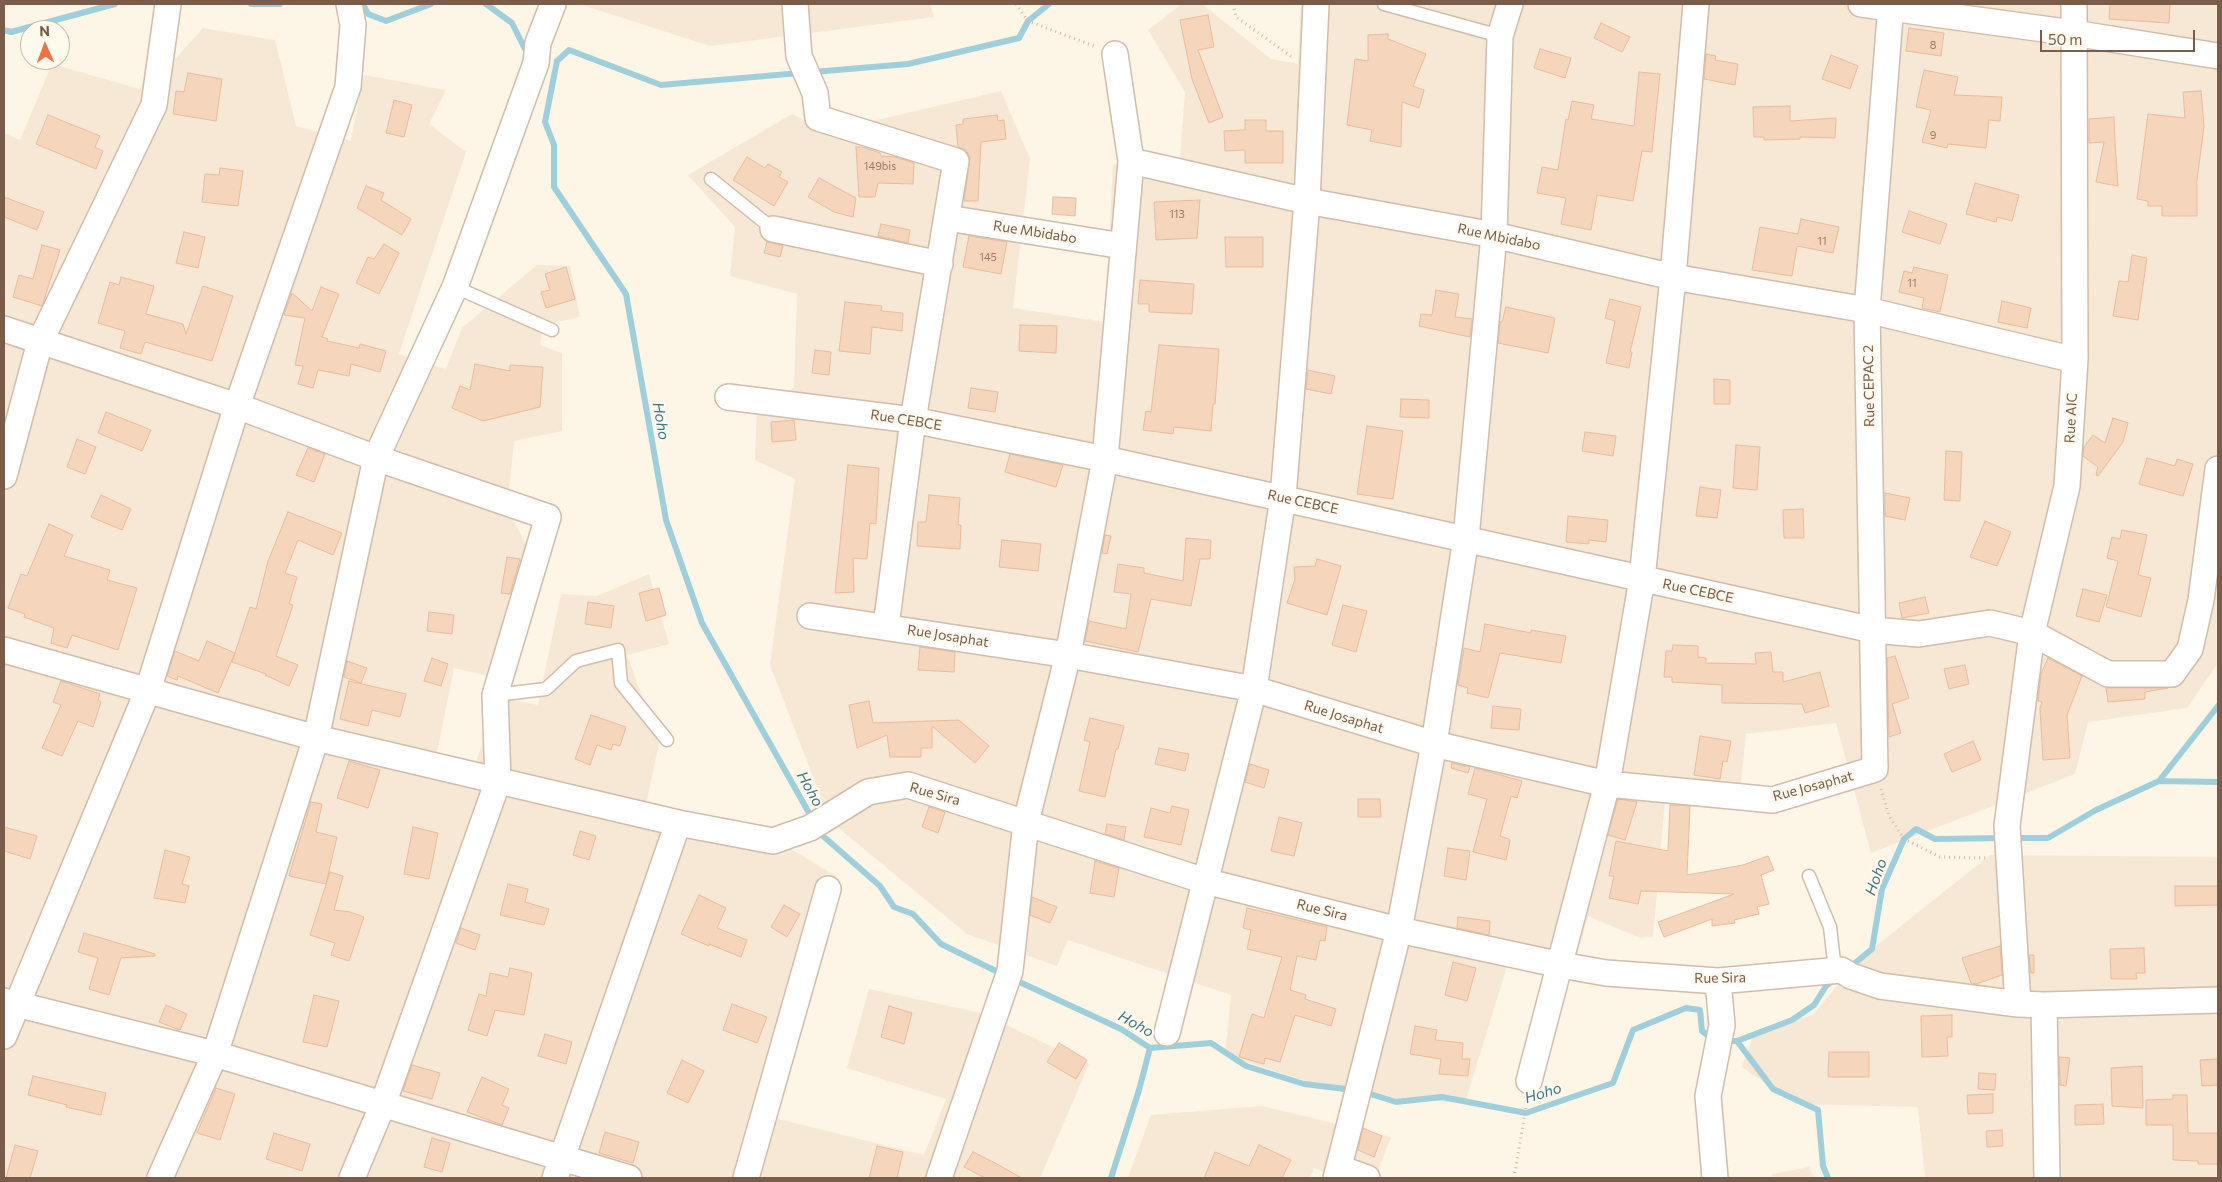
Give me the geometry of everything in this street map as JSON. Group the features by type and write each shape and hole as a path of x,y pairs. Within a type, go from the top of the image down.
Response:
{"street":[{"path":"4,1036 10,1003 148,690 237,406 348,87 353,25 349,4"},
{"path":"160,1178 215,1054 316,738 376,458 455,287 553,4"},
{"path":"795,4 799,56 815,93 818,118 956,161 913,420 886,626"},
{"path":"1167,1033 1254,690 1283,497 1307,201 1316,4"},
{"path":"1367,1178 1338,1173 1399,930 1434,744 1466,538 1494,235 1500,36 1510,4"},
{"path":"1529,1081 1561,966 1607,784 1642,579 1673,277 1696,4"},
{"path":"1861,4 1891,6 2218,56"},
{"name":"Rue AIC","path":"2018,1004 2007,844 2032,634 2067,486 2075,360 2074,4"},
{"name":"Rue CEPAC 2","path":"1875,769 1867,310 1891,6"},
{"path":"4,476 40,342 154,105 168,9"},
{"path":"939,1178 1008,977 1026,822 1068,655 1105,459 1131,162 1115,54"},
{"name":"Rue Mbidabo","path":"1131,162 1307,201 1494,235 1673,277 1867,310 2075,360"},
{"name":"Rue Mbidabo","path":"947,218 1123,246"},
{"path":"773,228 940,264"},
{"path":"4,329 237,406 376,458 548,517 496,695 498,781 383,1104 352,1178"},
{"name":"Rue CEBCE","path":"728,397 913,420 1105,459 1283,497 1873,630 1919,634 1990,623 2032,634 2108,674 2172,674 2190,649 2201,600 2218,469"},
{"name":"Rue Josaphat","path":"810,616 1068,655 1254,690 1434,744 1607,784 1773,800 1875,769"},
{"name":"Rue Sira","path":"4,650 316,738 678,823 773,841 817,824 868,792 908,785 1205,881 1399,930 1561,966 1606,973 1718,981 1842,972"},
{"path":"559,1168 678,823"},
{"path":"746,1178 828,889"},
{"path":"1842,972 1880,986 2018,1004 2044,1005 2218,1000"},
{"path":"1715,1178 1708,1096 1722,1025 1718,981"},
{"path":"10,1003 215,1054 383,1104 559,1168 629,1178"},
{"path":"2044,1005 2047,1178"}],"lane":[{"path":"1384,4 1500,36"},
{"path":"711,179 773,228"},
{"path":"455,287 552,330"},
{"path":"496,695 546,689 576,661 618,650 621,683 667,740"},
{"path":"1809,876 1830,927 1842,972"}],"path":[{"path":"1016,4 1028,22 1115,54"},
{"path":"1233,4 1236,17 1313,72"},
{"path":"1875,769 1889,816 1904,839 1940,857 2007,844"},
{"path":"1514,1178 1526,1113 1529,1081"}],"shaded area":[{"path":"579,4 930,4 934,17 710,46"},
{"path":"1182,4 1202,4 1271,59 1298,64 1301,4 2218,4 2218,663 2187,708 2088,722 2075,774 1871,853 1836,723 1746,734 1741,783 1666,788 1653,937 1640,938 1588,916 1576,959 1511,953 1465,1103 1356,1097 1225,1055 1231,995 1068,940 1057,966 967,934 830,821 770,665 795,479 755,460 757,405 794,388 797,294 730,276 735,227 688,175 792,114 826,132 1001,91 1030,159 1013,308 1105,322 1113,164 1179,173 1185,92 1148,30"},
{"path":"203,28 275,40 296,126 351,141 364,75 446,90 429,124 466,152 399,354 446,369 462,328 537,265 570,266 580,317 543,325 540,345 562,353 562,431 514,441 507,509 537,564 493,677 454,668 433,772 470,782 497,697 538,705 561,594 597,596 649,574 669,644 627,655 659,743 642,823 769,836 836,876 750,1112 924,1155 946,1099 847,1068 869,989 981,1013 1089,1064 1040,1178 4,1178 4,133 20,140 49,70 70,69 140,89 147,70 169,66"},
{"path":"1990,855 2218,857 2218,1178 1925,1178 1918,1107 1796,1104 1742,1067 1755,1031 1813,1015 1856,962"},
{"path":"1262,1106 1391,1137 1375,1178 1340,1178 1314,1168 1310,1178 1128,1178 1151,1115"},
{"path":"1809,1167 1814,1178 1772,1178 1772,1174"}],"building":[{"path":"2110,4 2170,4 2169,23 2109,19"},
{"path":"1208,15 1214,47 1198,50 1223,117 1209,123 1192,79 1180,20"},
{"path":"1601,23 1630,37 1622,52 1594,38"},
{"path":"1909,28 1944,33 1941,56 1906,51"},
{"path":"1388,34 1388,39 1426,54 1413,86 1424,90 1419,108 1402,102 1401,147 1370,141 1372,130 1347,125 1355,59 1368,61 1368,35"},
{"path":"1540,49 1571,58 1565,78 1534,68"},
{"path":"1706,54 1716,56 1715,60 1738,64 1735,85 1704,79"},
{"path":"1831,55 1858,66 1850,89 1822,79"},
{"path":"1924,70 1958,77 1954,95 2002,97 2000,121 1989,120 1986,148 1948,144 1947,148 1922,142 1931,110 1916,107"},
{"path":"1639,72 1660,74 1652,152 1642,151 1633,201 1597,195 1591,230 1561,224 1566,198 1537,193 1542,167 1558,170 1566,119 1568,120 1572,101 1594,105 1591,119 1634,126"},
{"path":"188,73 222,79 216,121 173,114 176,91 184,92"},
{"path":"2201,91 2204,126 2197,180 2197,216 2162,216 2162,206 2148,206 2148,201 2137,199 2148,114 2185,118 2183,92"},
{"path":"394,100 412,105 404,137 386,133"},
{"path":"1790,106 1790,121 1836,118 1835,138 1800,137 1800,139 1764,140 1764,137 1754,137 1753,107"},
{"path":"48,115 100,136 95,147 103,151 96,169 36,144"},
{"path":"997,115 998,121 1004,120 1006,139 981,142 978,201 964,201 970,157 966,150 958,147 956,125 963,124 963,119"},
{"path":"2114,117 2118,186 2096,182 2104,142 2089,143 2089,119"},
{"path":"1245,120 1266,120 1266,131 1283,131 1283,163 1245,163 1245,150 1225,151 1224,131 1245,130"},
{"path":"856,147 880,153 881,156 895,157 914,163 913,184 878,183 875,197 859,197"},
{"path":"747,157 765,168 768,164 782,172 779,177 788,182 774,206 733,180"},
{"path":"220,168 243,171 238,206 202,202 205,174 219,175"},
{"path":"819,178 856,198 853,217 834,212 808,197"},
{"path":"1975,183 2019,195 2012,221 1997,217 1996,222 1966,214"},
{"path":"366,186 384,193 381,200 411,219 402,235 357,208"},
{"path":"4,197 44,212 37,230 4,217"},
{"path":"1053,197 1076,198 1075,216 1052,214"},
{"path":"1200,200 1197,238 1156,240 1154,202"},
{"path":"1909,211 1947,224 1940,244 1902,232"},
{"path":"1801,219 1839,227 1833,253 1797,246 1792,276 1752,270 1760,227 1798,234"},
{"path":"881,224 910,230 908,243 878,236"},
{"path":"184,232 205,237 198,268 176,263"},
{"path":"969,236 1007,242 1001,274 963,267"},
{"path":"1225,237 1263,237 1263,267 1226,267"},
{"path":"767,242 783,246 780,257 764,253"},
{"path":"384,244 399,253 379,294 356,283 368,257 374,259"},
{"path":"42,245 60,250 42,306 13,297 19,275 33,279"},
{"path":"2132,255 2147,258 2138,320 2113,316 2119,281 2128,282"},
{"path":"566,267 575,299 546,308 541,292 550,290 545,274"},
{"path":"1914,267 1948,275 1940,312 1922,308 1924,298 1899,292 1904,271 1912,273"},
{"path":"121,277 154,286 146,314 183,324 186,334 203,286 233,296 212,361 145,342 141,354 120,348 125,331 98,323 110,282 119,285"},
{"path":"1140,280 1194,284 1192,314 1149,312 1149,304 1138,304"},
{"path":"321,287 339,294 322,337 328,339 327,341 359,348 360,344 386,351 380,372 351,364 349,376 318,370 313,388 298,384 303,366 295,365 305,318 284,315 292,293 312,311"},
{"path":"1436,290 1459,294 1455,317 1472,319 1470,337 1419,326 1421,314 1432,315"},
{"path":"1610,299 1641,307 1630,352 1632,352 1629,368 1606,363 1615,321 1605,318"},
{"path":"2002,301 2031,308 2027,328 1998,322"},
{"path":"845,302 882,306 881,311 903,313 902,331 872,327 870,354 839,351"},
{"path":"1506,307 1555,318 1548,353 1498,343 1500,322 1502,322"},
{"path":"1020,325 1057,326 1056,353 1019,351"},
{"path":"1159,345 1219,349 1211,431 1174,427 1173,434 1143,430 1146,411 1151,412"},
{"path":"815,350 831,352 829,375 812,373"},
{"path":"475,364 510,371 510,365 543,367 540,407 483,421 452,408 460,386 470,390"},
{"path":"1308,370 1335,376 1331,394 1306,389"},
{"path":"1714,379 1730,380 1730,404 1714,404"},
{"path":"971,388 998,392 995,412 968,408"},
{"path":"1401,399 1429,400 1429,418 1400,417"},
{"path":"106,412 151,430 142,451 98,433"},
{"path":"2113,418 2128,423 2123,442 2098,476 2096,475 2098,467 2083,456 2084,447 2093,435 2105,443"},
{"path":"794,420 796,440 772,442 771,422"},
{"path":"1367,426 1403,431 1393,499 1357,494"},
{"path":"1585,432 1616,436 1613,456 1582,451"},
{"path":"77,439 96,447 85,474 67,467"},
{"path":"1736,445 1760,447 1757,490 1733,488"},
{"path":"308,448 325,454 314,482 296,475"},
{"path":"1946,451 1962,452 1960,501 1944,500"},
{"path":"1010,454 1063,465 1056,487 1005,472"},
{"path":"2147,458 2175,466 2177,459 2193,464 2183,496 2139,484"},
{"path":"848,465 879,468 876,524 870,523 867,559 853,558 854,592 835,593"},
{"path":"1700,487 1721,490 1717,518 1696,516"},
{"path":"1885,493 1910,498 1905,520 1885,516"},
{"path":"101,495 131,509 122,530 91,517"},
{"path":"929,495 960,498 958,525 961,525 960,549 917,546 918,522 926,522"},
{"path":"1803,509 1804,538 1784,538 1783,510"},
{"path":"288,512 342,533 333,555 298,540 285,573 297,577 289,604 293,605 276,656 298,665 289,686 266,674 232,662 250,607 256,609 268,561"},
{"path":"1568,516 1608,520 1606,542 1589,540 1589,544 1566,542"},
{"path":"1985,521 2011,532 1997,566 1970,557"},
{"path":"49,524 73,535 64,556 110,570 107,580 137,588 118,650 72,635 67,648 51,643 54,628 24,617 25,614 8,608 21,574 27,576"},
{"path":"2122,530 2147,535 2138,575 2151,578 2141,617 2106,607 2118,561 2107,558 2112,537 2120,539"},
{"path":"1105,535 1111,536 1107,554 1102,553"},
{"path":"1186,538 1211,540 1210,559 1200,559 1191,606 1151,599 1138,652 1085,641 1089,621 1126,629 1131,594 1114,592 1118,564 1144,568 1144,573 1183,581"},
{"path":"1002,540 1041,544 1038,571 999,567"},
{"path":"507,557 520,559 510,594 501,593"},
{"path":"1317,559 1341,566 1327,615 1287,603 1295,579 1294,567 1315,566"},
{"path":"659,588 666,615 646,621 639,593"},
{"path":"2083,589 2107,595 2099,622 2076,616"},
{"path":"1925,597 1929,613 1902,618 1899,603"},
{"path":"588,602 614,606 611,628 585,624"},
{"path":"1343,605 1367,611 1356,652 1332,645"},
{"path":"429,612 454,615 452,634 427,631"},
{"path":"1485,624 1531,633 1531,630 1566,636 1561,663 1500,653 1488,698 1467,693 1468,688 1458,685 1464,648 1480,652"},
{"path":"207,641 235,653 218,693 178,676 177,680 167,676 175,651 199,661"},
{"path":"1673,645 1698,646 1698,657 1706,658 1706,663 1756,664 1755,653 1771,652 1773,672 1783,672 1783,682 1820,672 1829,706 1805,713 1802,704 1722,703 1722,685 1672,682 1672,677 1664,677 1666,651 1672,651"},
{"path":"920,647 955,652 954,672 918,670"},
{"path":"1895,656 1909,698 1892,704 1901,733 1889,737 1887,658"},
{"path":"432,658 448,664 441,686 424,681"},
{"path":"2048,658 2082,676 2067,715 2070,758 2043,760 2040,708 2042,702 2038,701 2041,674"},
{"path":"347,661 367,668 361,683 344,677"},
{"path":"1965,665 1969,684 1949,689 1944,669"},
{"path":"61,681 100,694 98,700 101,702 93,727 78,721 62,756 42,748 61,705 53,702"},
{"path":"349,681 406,694 400,717 372,710 368,726 340,719"},
{"path":"2106,688 2168,688 2145,692 2145,699 2108,702"},
{"path":"869,701 873,723 959,720 989,746 975,763 932,726 932,748 921,748 921,757 890,757 887,735 857,748 849,705"},
{"path":"1493,706 1521,709 1519,730 1491,728"},
{"path":"591,715 626,727 620,746 613,744 611,750 597,745 590,765 575,759"},
{"path":"1090,718 1124,726 1118,749 1116,749 1105,797 1079,791 1090,742 1084,740"},
{"path":"1700,736 1731,741 1727,762 1723,761 1720,779 1694,775"},
{"path":"1973,741 1981,760 1952,772 1944,754"},
{"path":"1159,748 1189,754 1185,771 1155,764"},
{"path":"349,761 380,770 368,808 337,798"},
{"path":"1452,763 1470,767 1468,773 1451,768"},
{"path":"1250,764 1269,770 1264,788 1245,782"},
{"path":"1475,768 1522,781 1517,798 1511,796 1500,836 1510,841 1506,860 1473,852 1487,799 1468,794"},
{"path":"1358,799 1380,799 1381,817 1358,817"},
{"path":"1618,799 1637,802 1625,840 1608,835"},
{"path":"311,802 322,804 316,832 337,837 326,884 289,876"},
{"path":"1670,805 1690,806 1687,875 1743,865 1768,856 1774,870 1761,875 1769,904 1757,907 1759,914 1734,920 1735,923 1712,926 1712,919 1664,937 1658,922 1734,894 1641,891 1638,904 1609,898 1614,876 1609,876 1616,841 1668,851"},
{"path":"1172,806 1189,810 1181,845 1144,837 1151,808 1170,813"},
{"path":"929,807 945,812 938,833 922,827"},
{"path":"1279,817 1302,823 1294,856 1271,851"},
{"path":"1107,824 1126,827 1124,840 1105,834"},
{"path":"4,827 37,836 30,859 4,851"},
{"path":"413,827 438,833 429,879 404,874"},
{"path":"580,831 596,836 589,860 573,855"},
{"path":"1448,848 1470,851 1466,880 1444,876"},
{"path":"165,850 190,857 182,884 189,886 185,903 154,898"},
{"path":"1095,861 1119,868 1114,897 1090,893"},
{"path":"330,872 343,876 334,910 350,912 364,917 349,961 331,955 335,943 310,935"},
{"path":"508,884 528,889 525,902 549,909 544,925 500,915"},
{"path":"2175,886 2218,886 2218,905 2175,906"},
{"path":"699,895 726,908 717,928 747,940 741,957 681,934"},
{"path":"1032,897 1057,907 1050,923 1030,915"},
{"path":"784,905 800,914 787,937 771,927"},
{"path":"1247,908 1327,927 1325,941 1320,940 1316,960 1297,956 1290,990 1306,995 1305,999 1336,1009 1331,1026 1295,1015 1280,1062 1265,1058 1264,1064 1239,1057 1252,1014 1264,1018 1282,957 1247,949 1251,930 1243,928"},
{"path":"1458,917 1490,921 1489,935 1457,928"},
{"path":"461,928 480,935 475,950 456,943"},
{"path":"84,933 155,954 155,956 121,958 109,995 89,989 98,958 78,952"},
{"path":"2000,946 2002,975 1976,984 1971,983 1962,958"},
{"path":"2144,948 2145,973 2136,973 2137,979 2111,979 2110,949"},
{"path":"2029,955 2034,955 2034,973 2031,973"},
{"path":"1453,962 1476,968 1467,1001 1445,995"},
{"path":"510,968 532,973 524,1015 495,1010 487,1036 468,1030 479,994 486,996 490,973 508,977"},
{"path":"314,995 339,1001 327,1047 303,1042"},
{"path":"732,1004 767,1017 757,1043 723,1030"},
{"path":"166,1005 187,1014 180,1030 159,1022"},
{"path":"889,1006 912,1013 904,1044 881,1037"},
{"path":"1952,1015 1952,1037 1947,1037 1948,1056 1922,1057 1921,1016"},
{"path":"1415,1026 1437,1030 1435,1040 1463,1043 1462,1059 1470,1059 1468,1076 1439,1074 1441,1059 1410,1054"},
{"path":"545,1034 572,1042 566,1064 538,1056"},
{"path":"1059,1043 1087,1060 1076,1079 1047,1062"},
{"path":"1829,1052 1869,1052 1869,1077 1828,1077"},
{"path":"2059,1057 2070,1058 2066,1086 2060,1085"},
{"path":"2218,1059 2218,1085 2202,1086 2200,1060"},
{"path":"682,1060 704,1071 688,1103 667,1093"},
{"path":"412,1065 440,1073 432,1099 403,1091"},
{"path":"2142,1066 2143,1108 2112,1106 2111,1068"},
{"path":"1979,1073 1996,1074 1995,1090 1978,1089"},
{"path":"33,1076 106,1093 101,1115 66,1107 67,1105 28,1095"},
{"path":"482,1077 509,1089 502,1105 509,1108 502,1125 467,1112"},
{"path":"216,1088 235,1094 220,1140 197,1133"},
{"path":"1993,1094 1993,1113 1968,1114 1967,1095"},
{"path":"2173,1095 2187,1095 2188,1133 2218,1133 2218,1164 2198,1164 2198,1161 2173,1160 2173,1125 2146,1125 2146,1100 2173,1099"},
{"path":"2103,1104 2104,1124 2075,1125 2075,1105"},
{"path":"1363,1128 1382,1136 1374,1157 1358,1150"},
{"path":"2002,1130 2003,1146 1987,1147 1986,1131"},
{"path":"605,1132 639,1142 633,1163 599,1153"},
{"path":"274,1133 310,1144 302,1171 266,1159"},
{"path":"432,1138 450,1143 442,1172 424,1167"},
{"path":"15,1145 38,1151 30,1178 6,1178"},
{"path":"1259,1145 1291,1160 1282,1178 1204,1178 1215,1152 1249,1166"},
{"path":"877,1146 903,1152 897,1178 869,1178"},
{"path":"973,1152 1022,1178 985,1178 964,1167"}],"waterway":[{"name":"Hoho","path":"4,30 11,32 115,4"},
{"name":"Hoho","path":"251,4 280,4"},
{"name":"Hoho","path":"363,4 368,14 386,21 431,4"},
{"name":"Hoho","path":"486,4 512,23 525,49 531,51"},
{"path":"813,72 908,64 1019,38 1028,21 1049,4"},
{"path":"557,61 569,50 661,85 800,73"},
{"name":"Hoho","path":"557,61 545,122 554,145 554,187 626,294 666,520 702,623 813,820"},
{"path":"2159,781 2218,706"},
{"name":"Hoho","path":"2014,838 2048,838 2096,810 2159,781 2218,782"},
{"name":"Hoho","path":"818,828 823,836 880,886 894,907 913,914 941,944 1004,975"},
{"name":"Hoho","path":"1849,968 1872,949 1882,889 1904,839 1916,829 1935,839 2004,838"},
{"name":"Hoho","path":"1013,979 1121,1029 1150,1048 1211,1043 1246,1066 1304,1084 1354,1090"},
{"name":"Hoho","path":"1724,1041 1737,1041 1792,1020 1814,1005 1826,986 1835,979"},
{"name":"Hoho","path":"1364,1092 1396,1102 1442,1097 1526,1113 1613,1083 1633,1030 1686,1008 1700,1010 1702,1031 1714,1040"},
{"path":"1737,1041 1773,1089 1818,1110 1823,1166 1828,1178"},
{"path":"1111,1178 1139,1090 1150,1048"}]}
